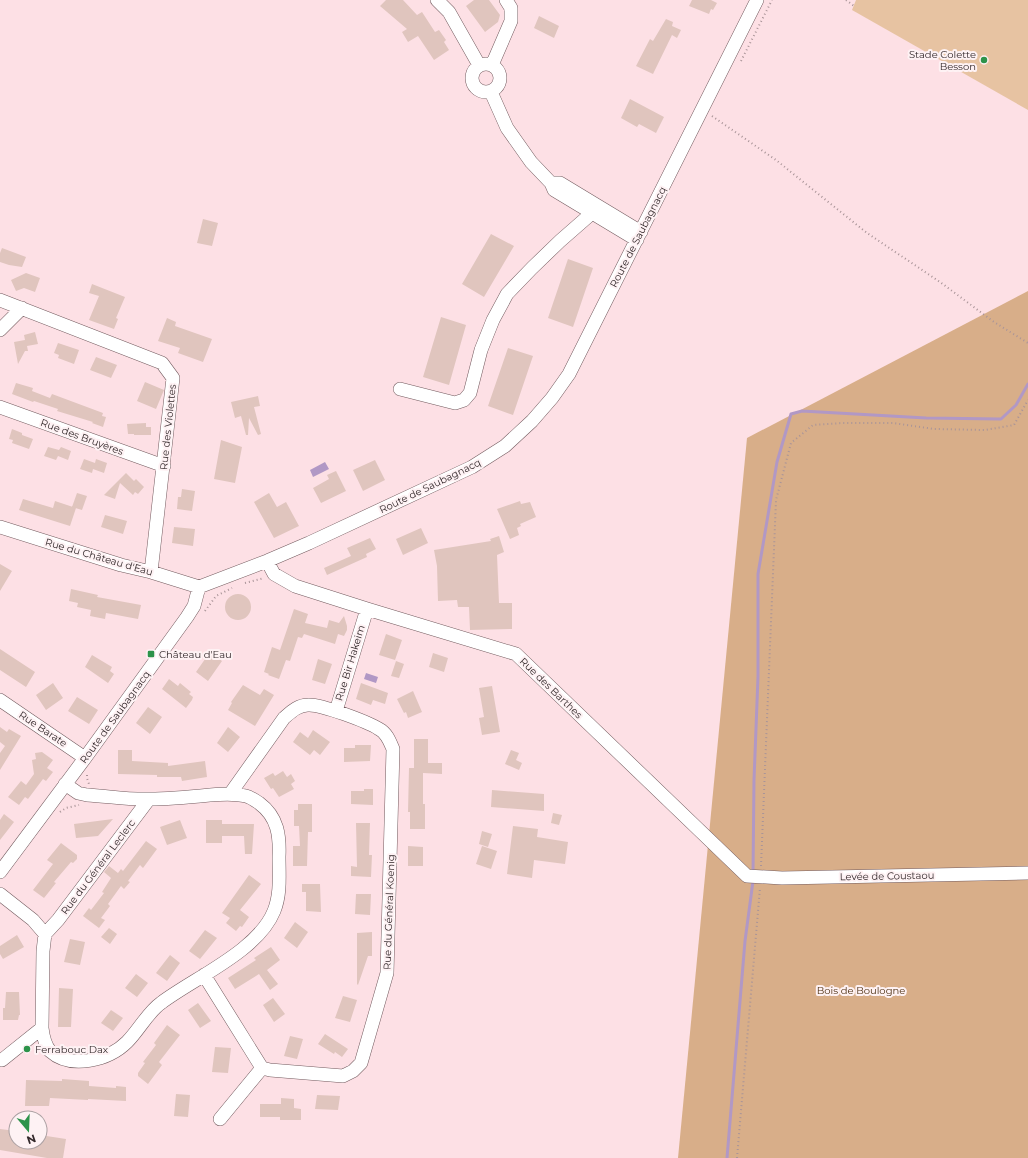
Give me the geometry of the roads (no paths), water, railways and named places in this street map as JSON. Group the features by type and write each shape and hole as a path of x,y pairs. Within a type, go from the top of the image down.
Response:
{"street":[{"path":"438,0 449,12 486,65"},
{"path":"486,65 511,21 510,8 506,0"},
{"name":"Route de Saubagnacq","path":"0,872 187,617 194,606 199,587 268,561 472,467 506,446 532,422 569,374 639,236 708,113 757,0"},
{"path":"486,65 496,68 500,76 498,86 491,92 482,92 474,86 471,77 475,68 486,65"},
{"path":"491,92 507,128 531,162 551,183 554,190 592,213 639,236"},
{"path":"551,183 560,183 639,236"},
{"path":"400,389 455,403 464,400 470,393 483,344 493,320 507,294 560,241 592,213"},
{"name":"Rue des Violettes","path":"0,300 162,363 173,378 151,572"},
{"path":"0,330 22,308"},
{"name":"Rue des Bruyères","path":"0,407 164,466"},
{"name":"Rue du Château d'Eau","path":"0,526 121,566 151,572 199,587"},
{"name":"Rue des Barthes","path":"268,561 274,574 295,586 516,654 746,876"},
{"name":"Rue Bir Hakeim","path":"230,794 284,718 294,709 309,705 336,711 367,609"},
{"name":"Rue Barate","path":"0,700 85,758"},
{"name":"Rue du Général Koenig","path":"262,1068 270,1070 343,1076 353,1071 360,1063 387,974 392,749 388,737 380,729 336,711"},
{"path":"0,894 33,920 45,934 42,1028 44,1039 49,1050 62,1058 76,1062 96,1059 115,1052 127,1042 159,1004 253,941 274,911 278,894 280,838 269,811 247,796 230,794 149,800 86,795 65,784"},
{"name":"Rue du Général Leclerc","path":"45,934 58,920 149,800"},
{"name":"Levée de Coustaou","path":"746,876 760,878 1028,873"},
{"path":"204,975 262,1068 220,1119"},
{"path":"2,1060 42,1028"}],"waterway":[{"path":"753,873 754,780 758,677 758,574 777,462 791,414 802,411 926,418 1001,419 1016,405 1028,384"},
{"path":"727,1158 745,941 753,881"}],"place":[{"name":"Stade Colette Besson","path":"984,60"},
{"name":"Château d'Eau","path":"151,654"},
{"name":"Ferrabouc Dax","path":"27,1049"}],"park label":[{"name":"Bois de Boulogne","path":"861,990"}]}
